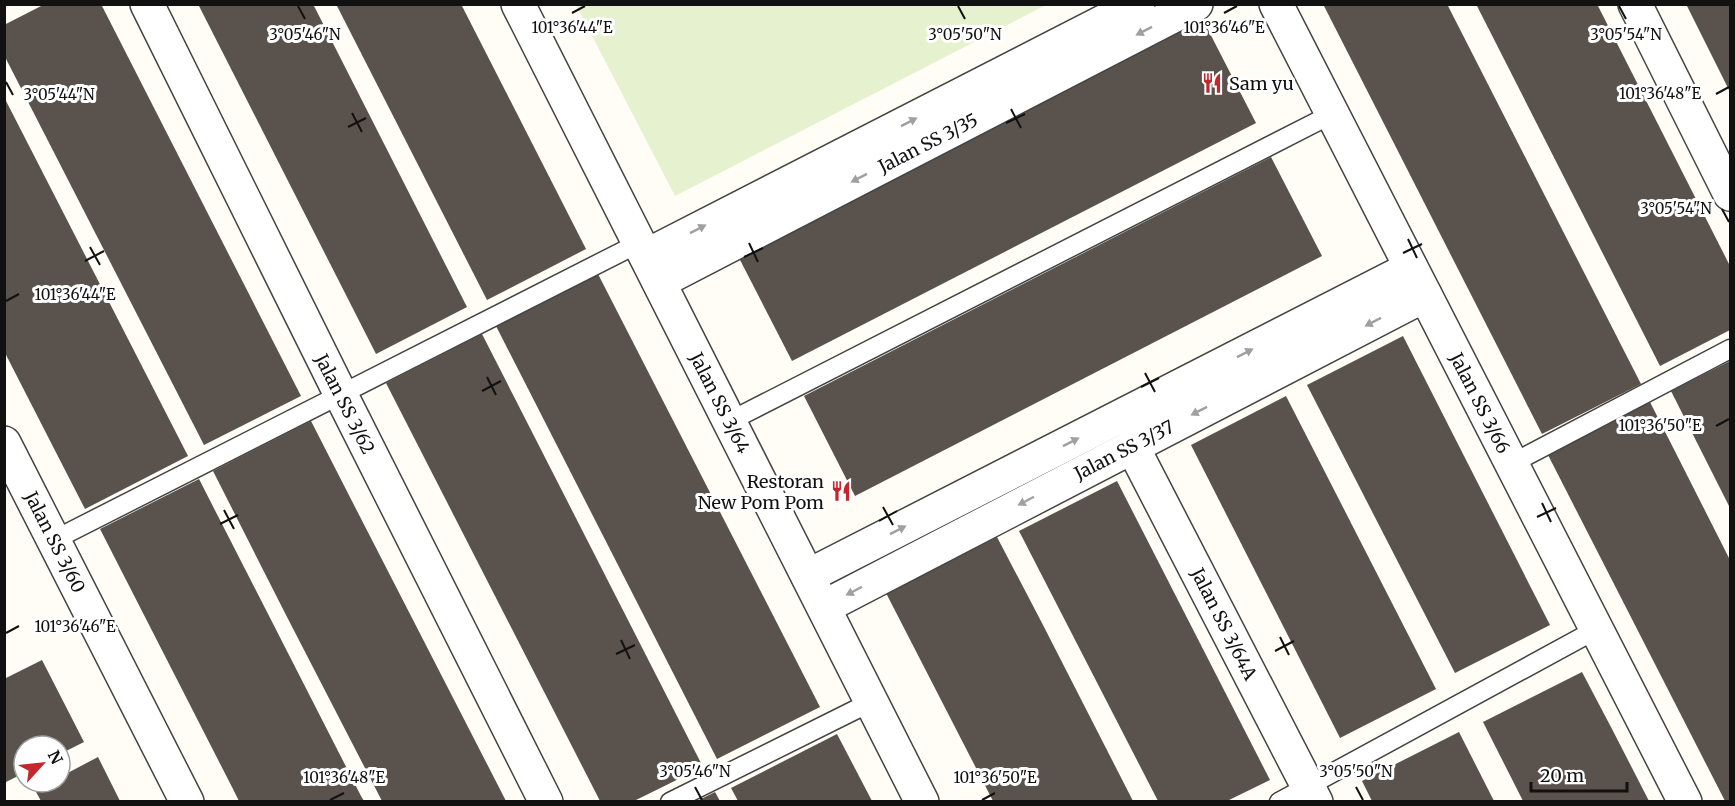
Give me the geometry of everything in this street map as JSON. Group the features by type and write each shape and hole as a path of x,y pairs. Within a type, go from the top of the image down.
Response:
{"street":[{"name":"Jalan SS 3/62","path":"147,4 546,801"},
{"name":"Jalan SS 3/64","path":"518,4 922,801"},
{"name":"Jalan SS 3/35","path":"648,260 1138,4"},
{"name":"Jalan SS 3/35","path":"648,260 1196,4"},
{"path":"1635,4 1731,194"},
{"name":"Jalan SS 3/66","path":"1280,6 1332,114 1685,801"},
{"name":"Jalan SS 3/37","path":"824,607 1132,446 1418,282"},
{"name":"Jalan SS 3/37","path":"808,576 1418,282"},
{"name":"Jalan SS 3/60","path":"4,443 188,801"},
{"name":"Jalan SS 3/64A","path":"1132,446 1312,794"}],"lane":[{"path":"730,421 1332,114"},
{"path":"54,540 341,395 648,260"},
{"path":"1511,464 1731,349"},
{"path":"1280,801 1312,794 1597,629"},
{"path":"670,801 872,702"}],"green space":[{"path":"576,5 1046,5 675,196"}],"building":[{"path":"45,4 101,4 301,396 204,445 4,55 4,25"},
{"path":"198,4 313,4 467,307 376,354"},
{"path":"336,4 461,4 586,249 487,300"},
{"path":"1323,4 1447,4 1641,384 1542,434"},
{"path":"1476,4 1597,4 1730,266 1730,330 1660,366"},
{"path":"1686,4 1730,4 1730,92"},
{"path":"1202,18 1256,123 792,361 738,256"},
{"path":"4,97 188,456 85,509 4,351"},
{"path":"1271,157 1322,256 855,496 804,396"},
{"path":"598,274 820,707 717,759 496,326"},
{"path":"482,334 703,767 634,801 600,801 386,383"},
{"path":"1403,336 1550,625 1455,673 1307,385"},
{"path":"1730,361 1730,508 1671,391"},
{"path":"1286,396 1436,689 1340,738 1191,445"},
{"path":"1650,402 1730,560 1730,801 1725,801 1548,455"},
{"path":"311,421 506,801 382,801 286,615 213,471"},
{"path":"199,479 364,801 239,801 100,529"},
{"path":"1117,481 1270,780 1227,801 1158,801 1019,531"},
{"path":"997,537 1133,801 993,801 886,593"},
{"path":"42,660 84,742 72,748 72,734 12,734 12,779 4,783 4,679"},
{"path":"1582,672 1649,801 1523,801 1483,722"},
{"path":"1459,732 1494,801 1372,801 1362,781"},
{"path":"837,734 872,801 738,801 731,788"},
{"path":"98,757 120,801 41,801 37,794 72,794 72,771"},
{"path":"715,792 720,801 697,801"}],"place":[{"name":"Sam yu","path":"1212,83"},
{"name":"Restoran New Pom Pom","path":"841,491"}]}
